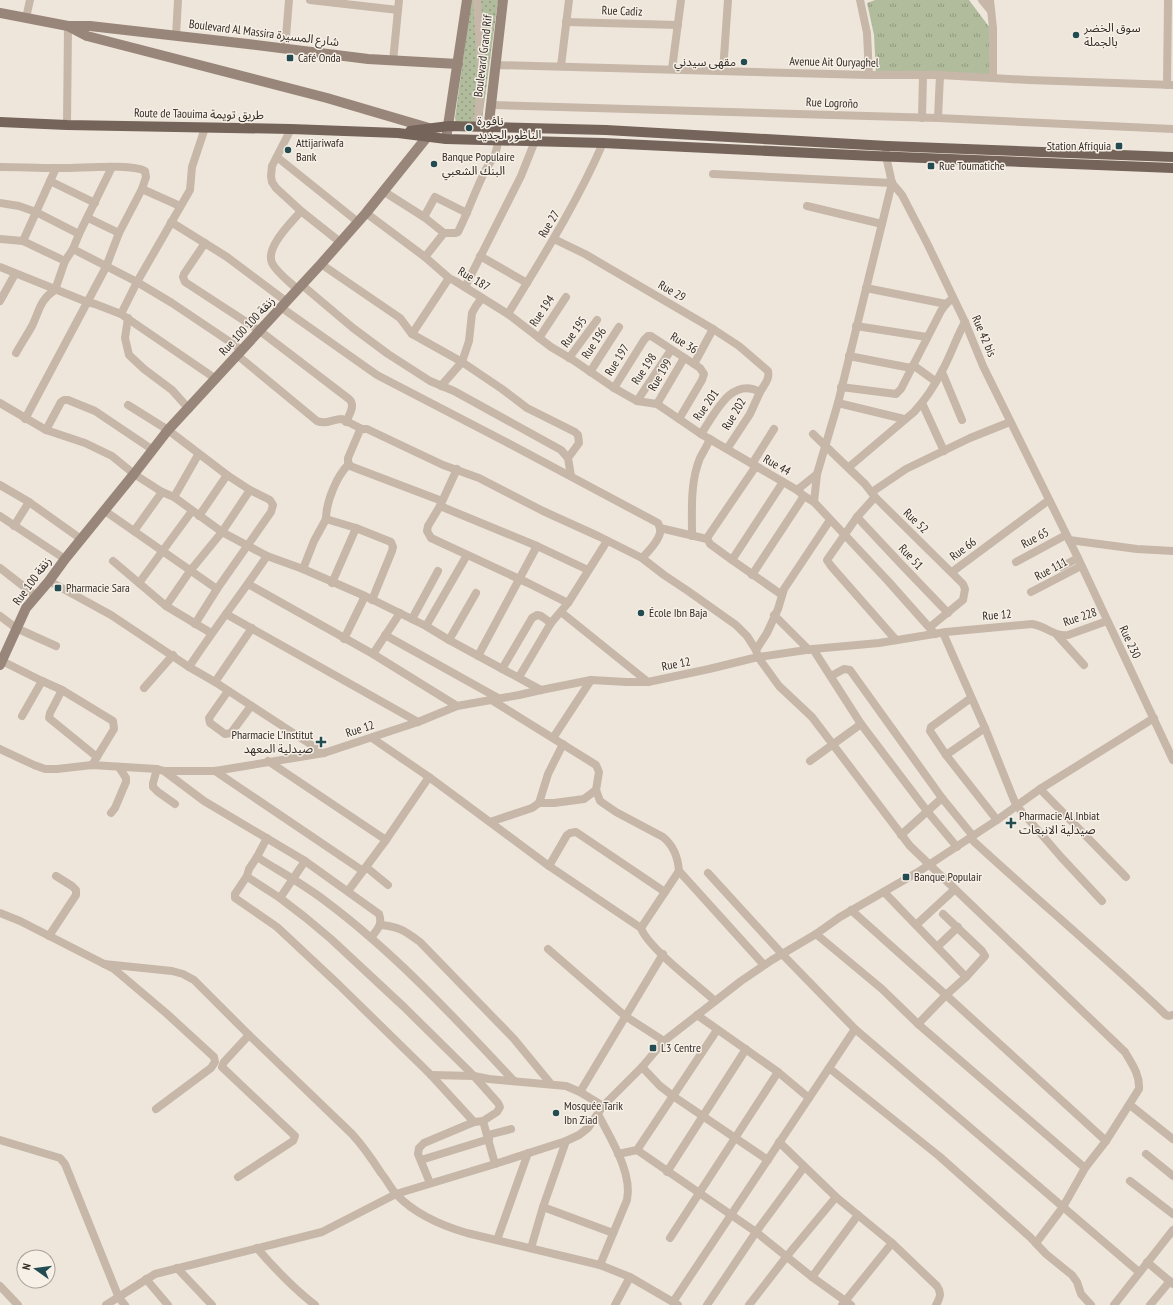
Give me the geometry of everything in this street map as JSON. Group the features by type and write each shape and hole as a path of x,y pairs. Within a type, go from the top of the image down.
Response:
{"main road":[{"name":"Route de Taouima طريق تويمة","path":"0,122 398,133 428,132 448,126 606,130 886,146 1173,157"},
{"name":"Route de Taouima طريق تويمة","path":"428,132 446,139 603,142 1173,168"}],"street":[{"path":"26,18 30,0"},
{"path":"176,36 178,0"},
{"path":"285,49 289,0"},
{"path":"310,0 398,10"},
{"path":"393,61 399,0"},
{"name":"Boulevard Grand Rif","path":"446,139 467,0"},
{"path":"477,0 481,63 477,127"},
{"name":"Boulevard Grand Rif","path":"487,140 503,0"},
{"path":"561,66 569,0"},
{"path":"672,70 681,0"},
{"path":"723,71 728,0"},
{"path":"860,0 867,33 869,75"},
{"path":"982,0 992,12"},
{"path":"990,0 992,12 993,78"},
{"path":"1168,0 1170,85"},
{"name":"Boulevard Al Massira شارع المسيرة","path":"0,13 68,26 90,26 368,59 458,64"},
{"name":"Rue Cadiz","path":"566,22 678,25"},
{"path":"67,125 68,26"},
{"name":"Boulevard Al Massira شارع المسيرة","path":"68,26 88,36 327,98 428,132"},
{"name":"Avenue Ait Ouryaghel","path":"495,65 869,75 940,75 1170,85"},
{"path":"922,118 923,75"},
{"path":"938,118 940,75"},
{"name":"Rue Logroño","path":"490,105 938,118 1173,129"},
{"path":"189,409 172,390 144,370 129,355 125,338 125,316 138,282 190,190 192,167 205,128"},
{"path":"291,129 271,171 272,182 276,188 301,211 340,242"},
{"name":"Rue 100 زنقة 100","path":"81,539 105,511 168,430 300,288 366,213 428,132"},
{"path":"383,191 424,217 444,233 454,234 458,232 486,170 496,155 498,140"},
{"path":"465,286 521,176 535,141"},
{"name":"Rue 27","path":"508,314 554,239 580,192 603,142"},
{"name":"Rue 42 bis","path":"886,146 886,156 892,183 897,187 907,204 965,322 983,366 1010,422 1068,537"},
{"path":"277,157 358,222"},
{"path":"0,167 132,168 145,171 146,177 142,189 119,233 106,266 25,419"},
{"path":"16,353 33,324 38,309 49,294 55,290 65,261 73,249 112,167"},
{"path":"23,241 56,168"},
{"path":"713,174 892,183 838,403 817,474 814,502"},
{"path":"50,181 94,203"},
{"path":"142,189 180,206"},
{"path":"424,217 435,197 467,212"},
{"path":"0,204 19,206 36,212 79,234"},
{"path":"807,206 882,224"},
{"path":"301,211 276,242 272,251 272,263 276,269 352,328 388,354 430,381 454,390 561,450 568,458 571,476"},
{"name":"Rue 187","path":"366,213 425,257 450,278 508,314 539,338 571,359"},
{"path":"88,218 119,233"},
{"path":"171,222 232,261 284,305 377,375 658,523 660,533 652,547 642,558"},
{"path":"425,257 444,233"},
{"path":"0,239 23,241 65,261"},
{"name":"Rue 29","path":"554,239 585,254 727,338 768,371 769,376 760,392"},
{"path":"205,243 186,271 183,277 184,280 260,331 352,402 352,407 346,422"},
{"path":"73,249 138,282 172,303 240,353 321,423 339,419 362,429 367,429 443,465 479,478 642,558 736,625 747,636 757,654 779,686 812,717 910,846 1125,1052 1136,1070 1140,1081 1140,1089 1106,1141 1085,1168 1063,1207 1036,1243"},
{"path":"480,256 527,283"},
{"path":"321,264 400,318 412,334 462,362 527,408 575,432 578,435 579,443 568,458"},
{"path":"0,267 55,290 125,316 216,379"},
{"path":"0,301 15,274"},
{"path":"412,334 450,278"},
{"path":"866,288 946,304"},
{"name":"Rue 194","path":"539,338 566,297"},
{"path":"441,386 462,362 469,341 472,314 482,298"},
{"path":"841,387 894,395 901,389 927,337 946,304 953,298"},
{"name":"Rue 195","path":"571,359 597,320"},
{"path":"848,467 914,412 922,403 942,372 957,335 965,322"},
{"path":"856,326 927,337"},
{"name":"Rue 196","path":"590,372 619,327"},
{"path":"694,364 713,329"},
{"name":"Rue 36","path":"641,344 646,337 650,336 700,368 704,374 700,384 679,419"},
{"name":"Rue 197","path":"614,388 641,344"},
{"name":"Rue 198","path":"637,401 671,350"},
{"path":"849,356 912,367 935,381"},
{"name":"Rue 199","path":"657,404 684,358"},
{"name":"Rue 44","path":"571,359 614,388 637,401 657,404 701,434 797,490 814,502 930,627 939,633 985,728 1016,806 1060,857 1102,901"},
{"path":"942,372 962,420"},
{"name":"Rue 201","path":"701,434 729,394 741,388 755,389 760,392"},
{"name":"Rue 202","path":"727,449 750,414 760,392"},
{"path":"46,430 61,402 68,400 96,411 153,450"},
{"path":"0,403 46,430 85,443 112,456 134,474 162,492 174,497 222,532 248,546 267,556 302,569 400,613 541,690"},
{"path":"838,403 904,419"},
{"path":"922,403 944,450"},
{"path":"128,405 168,430 198,455 226,475 270,500 273,505 271,512 217,589 195,624"},
{"path":"896,640 828,562 827,557 874,495 906,469 944,450 1010,422"},
{"path":"362,429 351,449 348,458 349,464 355,469 441,504 588,570"},
{"path":"707,539 754,465 774,429"},
{"path":"813,434 825,446"},
{"path":"692,536 692,502 695,475 700,457 710,439"},
{"name":"Rue 52","path":"825,446 848,467 874,495 952,572"},
{"path":"174,497 198,455"},
{"path":"302,569 314,541 326,519 330,499 340,473 349,464"},
{"path":"457,469 441,504 428,526 428,535 431,538 568,603"},
{"path":"797,490 817,474"},
{"path":"140,583 162,552 196,513 226,475"},
{"path":"732,560 783,482"},
{"path":"0,485 29,502 81,539"},
{"path":"166,606 190,571 222,532 250,490"},
{"path":"134,531 162,492"},
{"path":"752,575 804,496"},
{"name":"Rue 66","path":"930,627 963,600 965,593 964,586 952,572 1049,500"},
{"path":"14,526 29,502"},
{"path":"105,511 217,589"},
{"path":"0,516 65,559"},
{"name":"Rue 51","path":"857,517 948,613"},
{"path":"326,519 356,528 387,540 392,545 392,551 368,598 344,639"},
{"path":"757,654 787,584 830,520"},
{"path":"332,582 356,528"},
{"path":"660,528 707,539 710,544 782,595"},
{"path":"1068,537 1137,549 1173,551"},
{"name":"Rue 65","path":"1016,562 1068,537"},
{"name":"Rue 230","path":"1068,537 1173,760"},
{"name":"Rue 100 زنقة","path":"1,663 26,608 81,539"},
{"path":"519,677 551,623 568,603 607,541"},
{"path":"478,656 537,546"},
{"path":"426,626 467,555"},
{"path":"190,667 211,633 267,556"},
{"path":"113,561 166,606 211,633"},
{"path":"1061,567 1080,562"},
{"name":"Rue 111","path":"1031,592 1080,562"},
{"path":"0,568 36,596"},
{"path":"412,619 438,571"},
{"path":"49,581 111,615 324,753"},
{"path":"248,584 373,654 456,706"},
{"path":"449,640 476,593"},
{"path":"561,612 648,682"},
{"path":"373,654 400,613"},
{"path":"226,614 418,722"},
{"path":"502,669 532,618 537,615 541,616 551,623"},
{"path":"774,615 811,649 832,676 861,724 927,811 957,847"},
{"path":"0,616 16,628 56,646"},
{"name":"Rue 228","path":"1039,625 1057,635 1068,635 1107,621"},
{"name":"Rue 12","path":"0,749 34,765 45,768 57,769 92,765 160,770 215,771 268,761 324,753 418,722 456,706 519,696 591,680 648,682 709,669 757,654 879,643 939,633 1015,625 1039,625"},
{"path":"215,682 252,628"},
{"path":"385,635 494,699 596,765 599,772 596,790 602,804 668,842 677,858 679,871 764,965"},
{"path":"1057,635 1084,665"},
{"path":"144,688 174,655"},
{"path":"1,663 62,690 113,721 114,729 92,765"},
{"path":"832,676 844,669 850,670 942,798 972,837 1023,886 1088,942 1166,1015 1173,1015"},
{"path":"553,738 591,680"},
{"path":"22,716 42,681"},
{"path":"62,690 49,718 97,757"},
{"path":"228,691 211,714 209,720 210,723 225,734 231,733 251,706"},
{"path":"971,698 930,728 930,733 997,820"},
{"path":"106,1305 155,1274 322,1232 396,1194 495,1164 566,1141 579,1135 588,1128 603,1106 642,1067 664,1042 715,1001 764,965 816,934 852,910 930,865 1040,790 1154,718"},
{"path":"810,761 861,724"},
{"path":"946,755 985,728"},
{"path":"372,738 429,777 549,866 641,928 646,938 662,954 715,1001"},
{"path":"539,803 548,774 563,744"},
{"path":"268,761 386,840"},
{"path":"110,813 115,808 126,782 126,778 119,767"},
{"path":"175,804 153,787 153,783 160,770 204,801 305,861 379,914 381,925 371,938"},
{"path":"215,771 388,885"},
{"path":"348,891 386,840 429,777"},
{"path":"490,822 532,808 539,803 554,803 584,799 596,790"},
{"path":"1040,790 1126,877"},
{"path":"901,835 942,798"},
{"path":"549,866 567,836 570,833 576,832 664,892"},
{"path":"267,838 249,869 247,876 235,894 235,898 277,927 339,985 431,1075 474,1122"},
{"path":"257,857 322,899 371,938 457,1019 514,1081"},
{"path":"280,898 305,861"},
{"path":"641,928 679,871"},
{"path":"708,873 782,955 855,1029 1138,1272"},
{"path":"49,936 76,895 76,890 72,886 56,876"},
{"path":"247,876 280,898 331,939 404,1007 474,1076 499,1105 497,1112 483,1120 474,1122 420,1146 418,1151 430,1183"},
{"path":"916,925 955,889"},
{"path":"884,892 966,977"},
{"path":"852,910 1106,1141"},
{"path":"0,913 20,921 121,974 215,1059 214,1065 211,1068 156,1109"},
{"path":"918,1024 966,977 982,960 985,954 943,914"},
{"path":"381,925 395,926 420,942 514,1039 551,1084"},
{"path":"938,947 958,927"},
{"path":"816,934 882,989 918,1024 1085,1168"},
{"path":"548,949 625,1016 664,1042"},
{"path":"580,1092 662,954"},
{"path":"104,964 172,971 183,974 194,980 352,1134 365,1149 396,1194 403,1201 432,1220 454,1229 600,1265 630,1277 675,1304 731,1214 855,1029"},
{"path":"697,1015 778,1072 809,1098"},
{"path":"618,1154 637,1150 717,1030"},
{"path":"238,1177 293,1141 295,1136 222,1067 224,1062 249,1035"},
{"path":"667,1172 746,1050"},
{"path":"642,1067 660,1086 673,1096 768,1160"},
{"path":"829,1068 939,1156 1036,1243 1046,1254 1072,1275 1077,1282 1081,1294 1091,1305"},
{"path":"670,1238 778,1072"},
{"path":"431,1075 474,1076 566,1086 580,1092 603,1106"},
{"path":"1130,1105 1173,1139"},
{"path":"598,1114 618,1154 628,1184 627,1200 600,1265"},
{"path":"483,1120 495,1164"},
{"path":"421,1160 511,1128"},
{"path":"0,1140 60,1158 65,1164 119,1298 125,1305"},
{"path":"531,1248 543,1207 566,1141"},
{"path":"780,1142 836,1197 892,1244 940,1290 940,1298 936,1305"},
{"path":"637,1150 756,1232 846,1304 892,1244"},
{"path":"497,1240 528,1153"},
{"path":"1146,1154 1173,1176"},
{"path":"707,1305 756,1232 804,1167"},
{"path":"1130,1181 1173,1214"},
{"path":"753,1304 787,1256 836,1197"},
{"path":"543,1207 613,1233"},
{"path":"812,1277 858,1215"},
{"path":"1114,1305 1138,1272 1171,1235"},
{"path":"257,1248 297,1292 315,1305"},
{"path":"1147,1262 1172,1283 1150,1305"},
{"path":"178,1268 212,1305"},
{"path":"616,1305 630,1277"},
{"path":"146,1279 168,1305"},
{"path":"0,1286 18,1305"}],"green space":[{"path":"471,0 498,0 482,120 480,122 456,123 455,118"},
{"path":"875,0 969,0 990,28 992,79 876,75 874,35 867,3"}],"place":[{"name":"سوق الخضر بالجملة","path":"1076,35"},
{"name":"Café Onda","path":"290,58"},
{"name":"مقهى سيدني","path":"744,62"},
{"name":"نافورة الناظور الجديد","path":"469,128"},
{"name":"Station Afriquia","path":"1119,146"},
{"name":"Attijariwafa Bank","path":"288,150"},
{"name":"Banque Populaire البنك الشعبي","path":"434,164"},
{"name":"Rue Toumatiche","path":"931,166"},
{"name":"Pharmacie Sara","path":"58,588"},
{"name":"École Ibn Baja","path":"641,613"},
{"name":"Pharmacie L'Institut صيدلية المعهد","path":"321,742"},
{"name":"Pharmacie Al Inbiat صيدلية الانبعات","path":"1011,823"},
{"name":"Banque Populair","path":"906,877"},
{"name":"L3 Centre","path":"653,1048"},
{"name":"Mosquée Tarik Ibn Ziad","path":"556,1113"}]}
